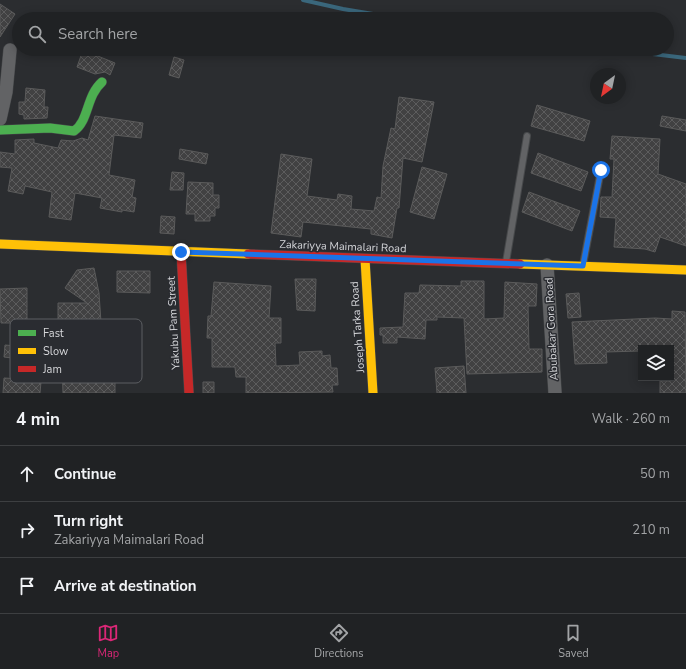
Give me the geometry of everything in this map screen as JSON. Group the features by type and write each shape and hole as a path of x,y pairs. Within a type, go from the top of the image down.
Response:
{"street":[{"path":"0,119 6,92 10,50"},
{"path":"0,130 50,128 74,131 80,128 94,90 102,82"},
{"name":"Zakariyya Maimalari Road","path":"0,244 686,270"},
{"name":"Yakubu Pam Street","path":"181,252 189,393"},
{"name":"Joseph Tarka Road","path":"365,259 373,393"},
{"name":"Abubakar Gora Road","path":"547,265 555,393"}],"lane":[{"path":"505,264 527,136"},
{"path":"583,266 601,170"}],"building":[{"path":"0,4 12,12 12,19 0,37"},
{"path":"81,56 98,56 115,63 110,75 105,72 95,74 77,67"},
{"path":"174,57 184,60 179,78 169,75"},
{"path":"26,88 45,90 44,107 48,107 47,118 24,119 24,115 19,114 19,102 25,102"},
{"path":"399,97 434,102 422,162 403,158 399,208 397,208 392,238 371,234 371,229 303,222 301,237 271,233 281,154 312,159 307,196 337,200 338,194 352,196 351,209 374,211 377,197 381,198 383,166 391,128 395,129"},
{"path":"537,105 590,121 584,141 531,126"},
{"path":"95,116 143,123 141,138 114,135 109,175 135,180 132,197 136,198 134,212 122,210 122,212 100,208 102,198 75,193 71,220 49,217 52,192 25,186 23,194 8,191 12,168 0,167 0,152 15,154 15,140 34,139 34,143 58,148 61,140 73,141 82,138 88,140"},
{"path":"662,116 686,120 686,131 660,126"},
{"path":"612,136 660,139 658,174 686,184 686,246 660,237 655,252 645,249 614,247 616,218 600,217 601,197 612,197 614,159 610,159"},
{"path":"180,149 208,154 206,164 179,159"},
{"path":"538,153 588,172 581,191 531,173"},
{"path":"422,167 447,174 434,219 410,212"},
{"path":"172,172 184,173 183,190 170,190"},
{"path":"188,182 213,183 213,195 219,195 219,208 215,208 215,216 210,216 210,221 195,221 195,214 186,214"},
{"path":"529,192 580,211 572,231 522,212"},
{"path":"161,216 175,217 174,234 160,233"},
{"path":"94,268 99,293 101,319 58,319 58,303 87,303 65,288 77,270"},
{"path":"117,271 150,271 150,293 117,292"},
{"path":"295,279 316,279 315,311 297,310"},
{"path":"461,281 484,281 484,319 504,318 505,282 537,284 536,306 528,306 529,349 542,349 542,372 467,374 464,318 437,317 437,320 426,320 425,339 397,337 397,343 383,343 383,335 380,335 380,328 403,327 405,293 419,293 420,285 461,286"},
{"path":"214,282 271,286 269,318 281,318 281,343 275,343 276,366 300,365 299,352 322,351 322,356 330,355 331,368 337,368 338,385 332,385 333,392 246,393 246,377 236,377 235,367 212,367 212,338 207,338 208,316 211,316"},
{"path":"27,288 27,319 10,319 10,323 1,323 0,289"},
{"path":"579,293 581,317 568,318 566,294"},
{"path":"672,311 685,312 686,393 660,393 660,381 674,381 674,345 638,345 638,351 606,352 607,363 575,364 572,322 655,318 672,319"},
{"path":"5,345 10,345 10,358 4,357"},
{"path":"464,366 466,393 437,393 435,368"},
{"path":"4,378 10,378 10,383 41,383 40,393 3,393"},
{"path":"203,382 214,382 214,393 203,393"},
{"path":"63,383 115,383 115,393 63,393"}],"waterway":[{"path":"303,0 361,12"},
{"path":"669,56 686,58"}],"traffic: fast":[{"path":"0,130 50,128 74,131 79,127 93,94 102,82"}],"traffic: slow":[{"path":"0,244 248,254"},
{"path":"365,259 373,393"},
{"path":"520,264 686,270"}],"traffic: jam":[{"path":"181,252 189,393"},
{"path":"248,254 520,264"}],"route":[{"path":"181,252 583,266 601,170"}]}
